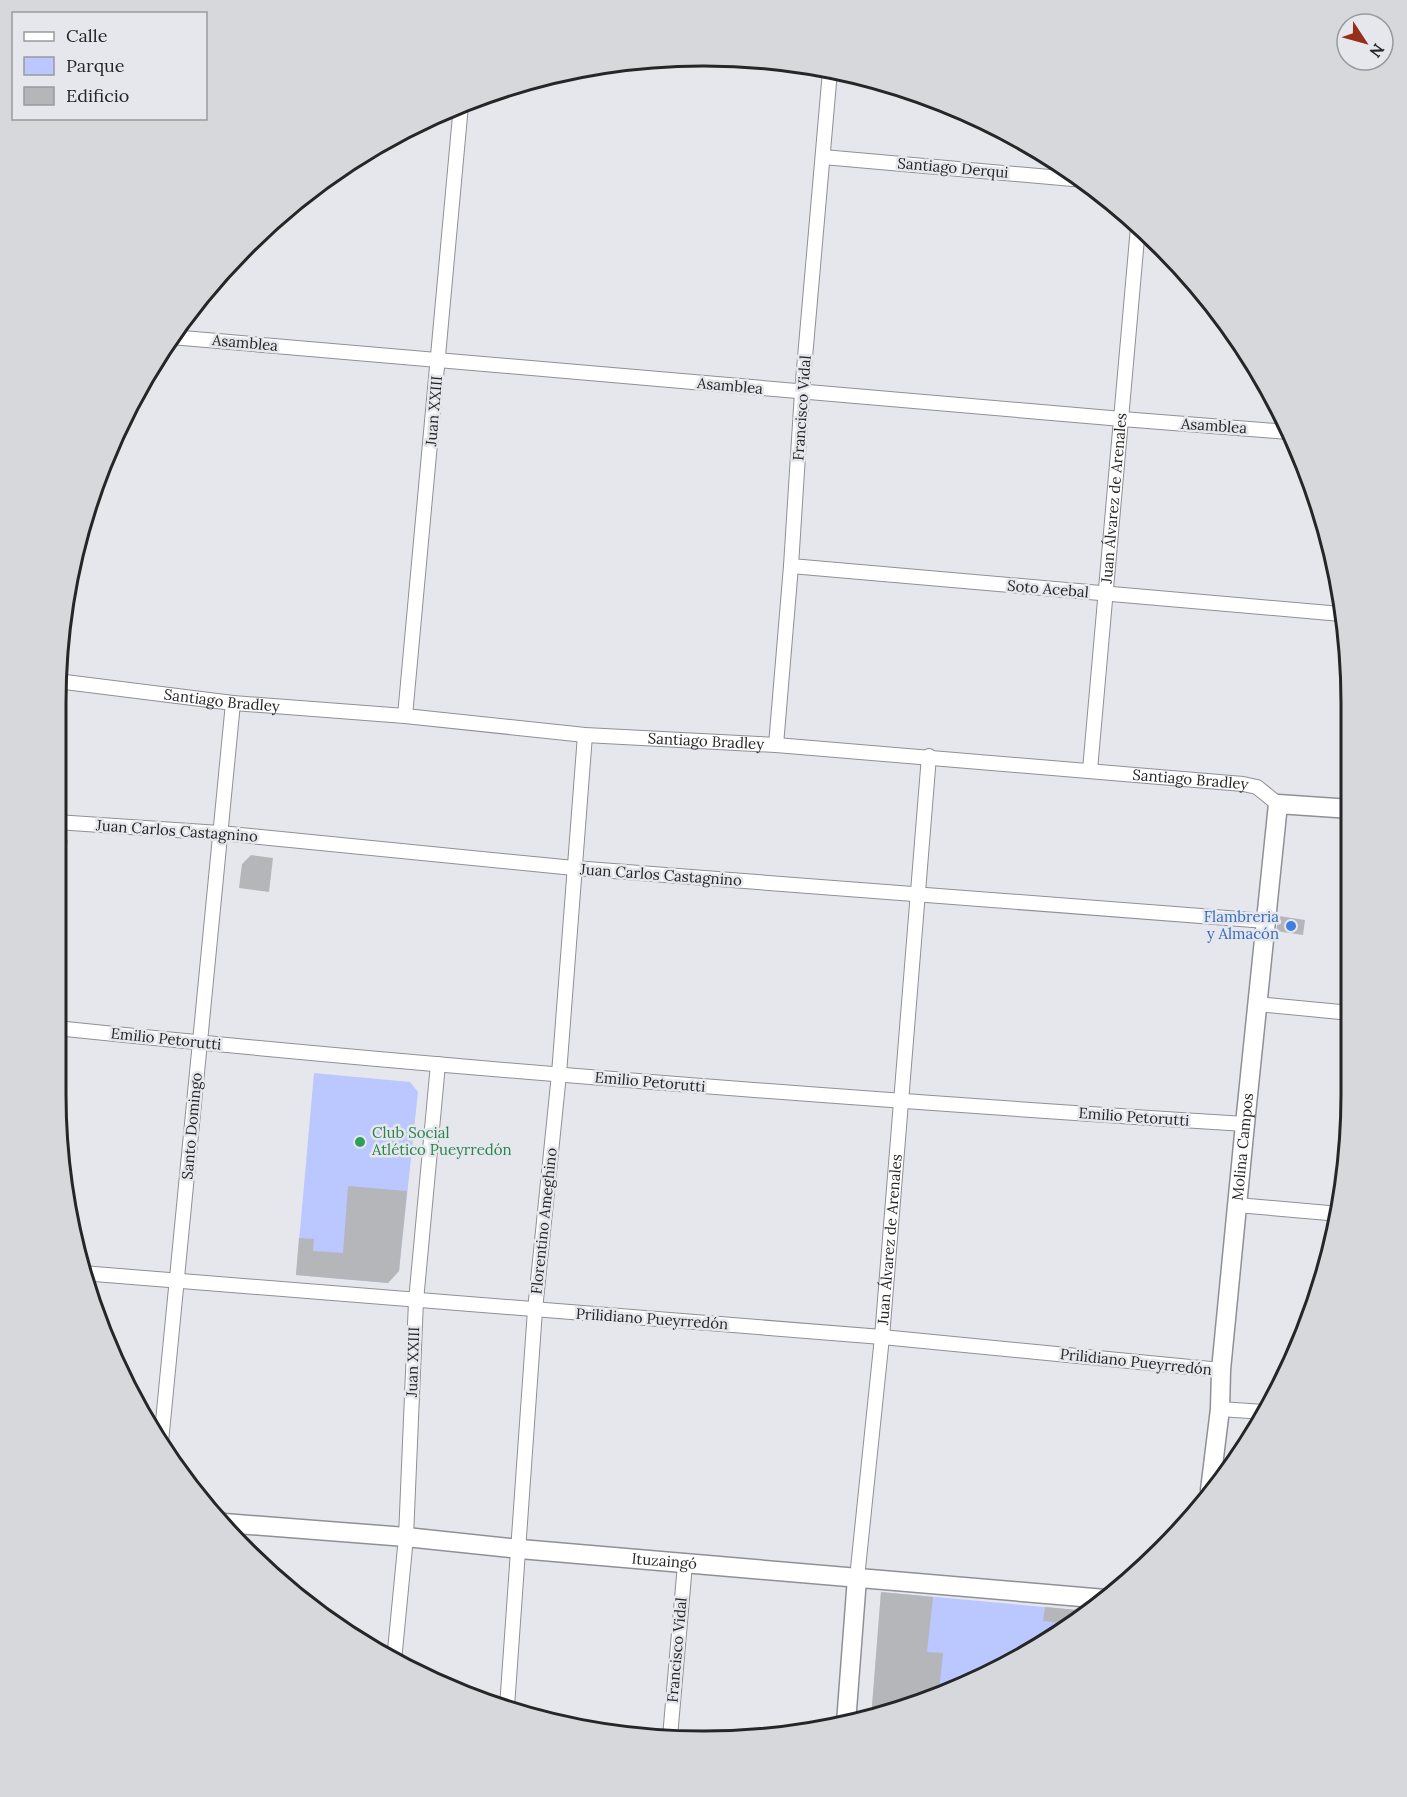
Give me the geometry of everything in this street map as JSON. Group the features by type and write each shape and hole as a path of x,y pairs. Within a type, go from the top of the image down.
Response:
{"street":[{"name":"Francisco Vidal","path":"776,745 791,566 802,392 829,78"},
{"name":"Juan XXIII","path":"405,716 460,115"},
{"name":"Santiago Derqui","path":"823,157 1065,178"},
{"name":"Juan Álvarez de Arenales","path":"1090,770 1137,237"},
{"name":"Asamblea","path":"181,338 1279,431"},
{"name":"Soto Acebal","path":"791,566 1335,613"},
{"name":"Santiago Bradley","path":"67,682 233,703 405,716 585,735 929,756 1243,784 1257,787 1278,804"},
{"name":"Santo Domingo","path":"162,1430 233,703"},
{"name":"Florentino Ameghino","path":"508,1700 535,1310 559,1074 585,735"},
{"name":"Juan Álvarez de Arenales","path":"847,1714 882,1337 929,756"},
{"path":"1278,804 1341,808"},
{"name":"Molina Campos","path":"1211,1479 1278,804"},
{"name":"Juan Carlos Castagnino","path":"66,823 220,833 574,868 1266,921"},
{"path":"1257,1004 1341,1012"},
{"name":"Emilio Petorutti","path":"66,1029 438,1064 900,1102 1245,1124"},
{"name":"Juan XXIII","path":"395,1651 406,1537 416,1301 438,1064"},
{"path":"1237,1205 1330,1213"},
{"name":"Prilidiano Pueyrredón","path":"92,1273 416,1301 882,1337 1221,1370"},
{"path":"1220,1408 1256,1411"},
{"name":"Ituzaingó","path":"234,1525 406,1537 685,1564 1093,1598"},
{"name":"Francisco Vidal","path":"671,1730 685,1564"}],"green space":[{"name":"Club Social Atlético Pueyrredón","path":"314,1073 410,1082 418,1092 399,1271 388,1283 296,1275"},
{"path":"881,1592 1077,1610 1022,1646 985,1665 908,1697 872,1708"}],"building":[{"path":"251,855 273,858 269,892 239,888 242,864"},
{"name":"Flambreria y Almacón","path":"1279,916 1305,920 1303,935 1276,931"},
{"path":"348,1186 407,1191 399,1271 388,1283 296,1275 299,1238 314,1239 313,1251 343,1253"},
{"path":"881,1592 933,1597 927,1652 943,1653 940,1685 872,1708"},
{"path":"1045,1607 1077,1610 1060,1623 1043,1621"}],"place":[{"name":"Flambreria y Almacón","path":"1291,926"},
{"name":"Club Social Atlético Pueyrredón","path":"360,1142"}]}
